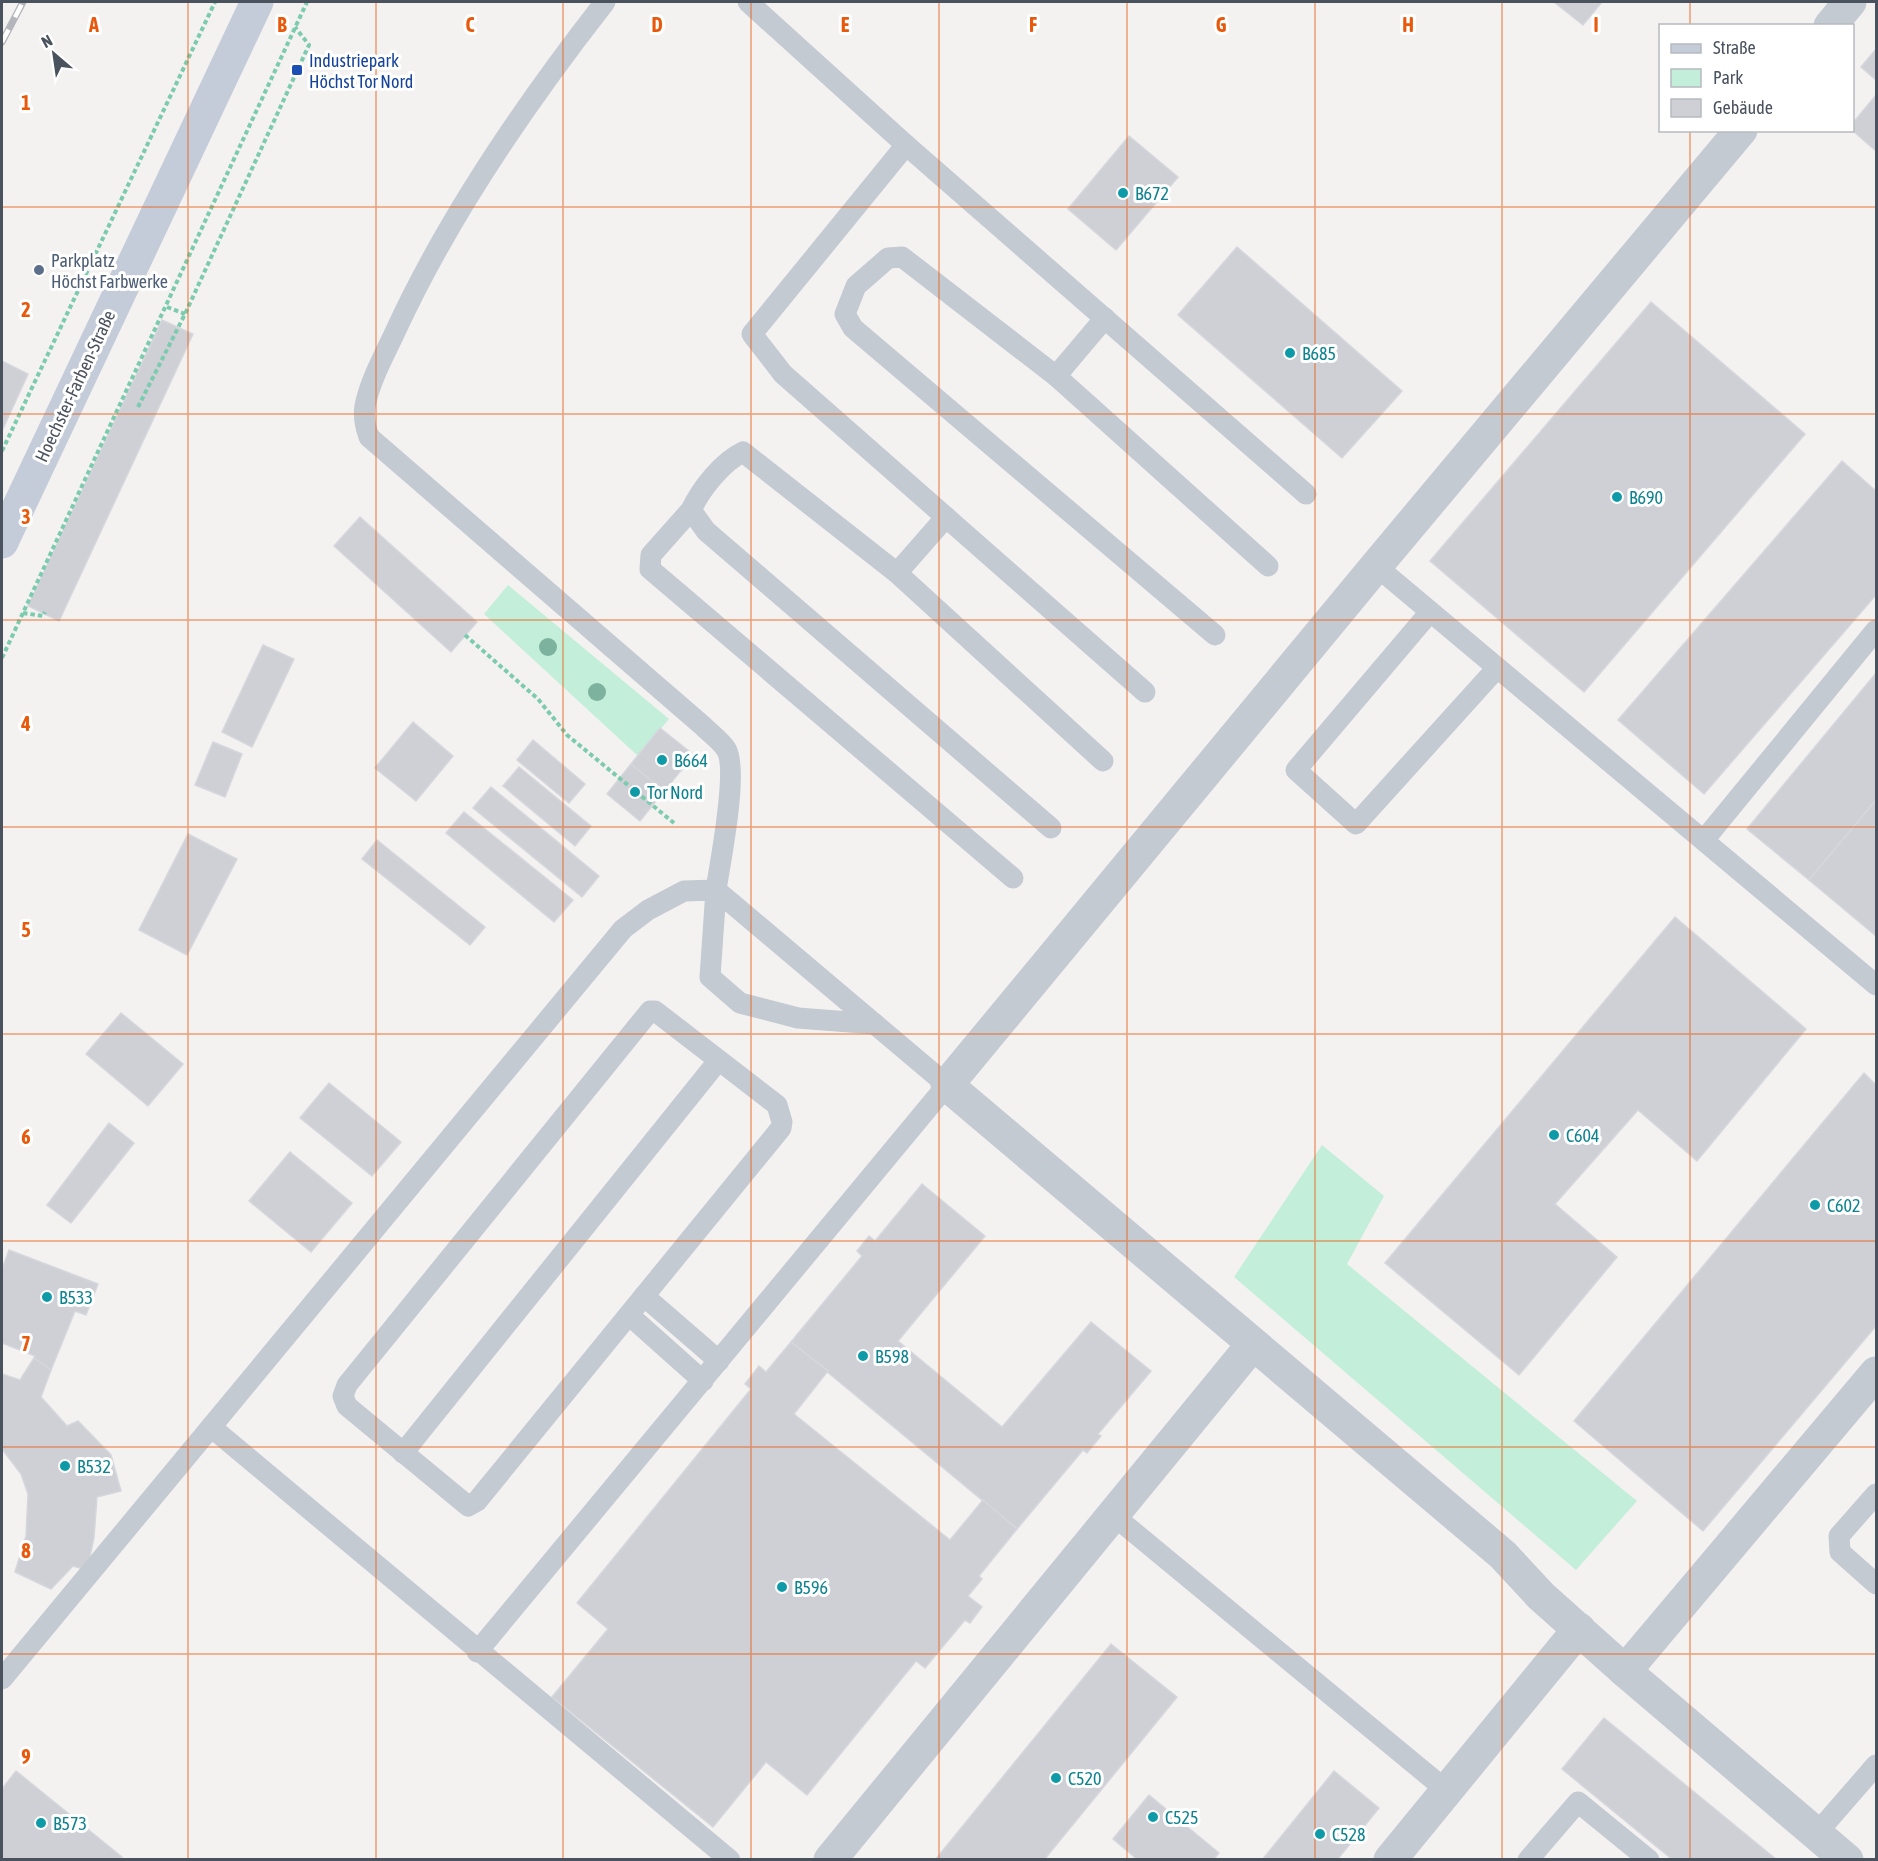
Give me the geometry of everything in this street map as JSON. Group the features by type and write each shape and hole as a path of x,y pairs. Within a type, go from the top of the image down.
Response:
{"main road":[{"name":"Hoechster-Farben-Straße","path":"2,542 257,2"}],"street":[{"path":"1832,24 1850,2"},
{"path":"1739,132 1376,566 947,1085 1503,1555 1541,1596 1625,1671 1847,1860"},
{"path":"830,1860 1253,1344"},
{"path":"1625,1671 1876,1373"},
{"path":"1390,1860 1579,1629"}],"lane":[{"path":"605,2 564,55 484,172 415,289 374,376 365,406 364,424 369,437 727,750 730,775 728,806 716,890 710,977 740,1003 798,1018 875,1024"},
{"path":"748,2 906,145 1306,494"},
{"path":"906,145 752,334 783,374 1145,692"},
{"path":"1215,635 854,328 845,314 856,286 888,258 902,257 1056,376 1268,566"},
{"path":"1056,376 1105,318"},
{"path":"1013,878 650,569 651,555 691,510 696,499 731,458 743,452 897,573 1103,761"},
{"path":"691,510 706,531 1051,828"},
{"path":"897,573 946,517"},
{"path":"1376,566 1876,985"},
{"path":"1430,612 1296,771 1356,824 1497,668"},
{"path":"1704,840 1876,630"},
{"path":"2,1678 623,929 648,910 684,891 716,890 947,1085 477,1652"},
{"path":"650,1011 655,1011 777,1106 782,1122 781,1128 644,1296 477,1501 468,1506 347,1406 342,1396 346,1384 650,1011"},
{"path":"403,1453 718,1061"},
{"path":"644,1296 718,1361"},
{"path":"629,1315 703,1381"},
{"path":"211,1427 477,1652 730,1860"},
{"path":"1874,1500 1839,1536 1840,1552 1876,1584"},
{"path":"1113,1515 1446,1790"},
{"path":"1816,1834 1876,1765"},
{"path":"1528,1860 1578,1802 1649,1859"}],"path":[{"path":"2,451 214,2"},
{"path":"2,658 307,2"},
{"path":"138,407 185,314 309,45 295,27"},
{"path":"167,306 185,314"},
{"path":"23,613 43,616 45,612"},
{"path":"465,636 538,699 567,735 674,823"}],"green space":[{"path":"508,585 669,719 638,756 484,614"},
{"path":"1322,1145 1384,1196 1347,1264 1637,1501 1576,1570 1234,1277"}],"building":[{"path":"1554,2 1602,2 1583,25"},
{"path":"1876,49 1876,80 1861,67"},
{"path":"1876,95 1876,151 1854,132 1854,122"},
{"name":"B672","path":"1129,136 1178,177 1116,250 1068,209"},
{"name":"B685","path":"1237,247 1402,391 1342,458 1178,315"},
{"name":"B690","path":"1651,302 1805,434 1584,692 1430,561"},
{"path":"162,320 193,334 59,621 28,606"},
{"path":"2,361 28,374 2,431"},
{"path":"1842,461 1876,491 1876,595 1704,794 1618,720"},
{"path":"360,517 477,622 451,652 334,546"},
{"path":"263,645 294,659 252,747 222,732"},
{"path":"1876,673 1876,800 1809,880 1747,829"},
{"path":"413,722 453,756 416,801 375,768"},
{"name":"B664","path":"660,728 694,755 664,791 631,764"},
{"path":"533,740 585,784 569,803 517,760"},
{"path":"213,742 242,754 225,797 195,785"},
{"name":"Tor Nord","path":"631,764 664,791 640,821 607,794"},
{"path":"519,767 591,826 575,846 503,786"},
{"path":"491,787 599,876 582,897 473,808"},
{"path":"1876,800 1876,936 1809,880"},
{"path":"464,812 573,900 554,922 446,833"},
{"path":"188,834 237,859 187,955 139,930"},
{"path":"377,840 485,927 470,945 362,859"},
{"name":"C604","path":"1675,917 1806,1029 1697,1161 1638,1110 1555,1204 1617,1257 1519,1375 1385,1263"},
{"path":"121,1013 183,1064 148,1106 86,1054"},
{"name":"C602","path":"1864,1073 1876,1085 1876,1326 1703,1531 1574,1421"},
{"path":"329,1083 401,1142 372,1176 300,1118"},
{"path":"109,1123 134,1143 71,1223 47,1205"},
{"path":"290,1152 352,1203 311,1252 249,1201"},
{"name":"B598","path":"922,1184 985,1236 898,1341 1002,1427 1091,1322 1151,1371 1098,1434 1101,1436 1087,1453 1083,1450 1017,1529 791,1342 862,1256 857,1251 869,1236 875,1241"},
{"name":"B533","path":"9,1250 98,1284 86,1315 75,1311 51,1370 34,1358 35,1356 2,1343 2,1269"},
{"name":"B596","path":"791,1342 828,1371 794,1414 950,1540 983,1500 1017,1529 979,1576 982,1579 968,1596 982,1607 970,1623 965,1620 925,1668 916,1661 807,1795 766,1762 713,1827 552,1697 608,1629 577,1603 751,1389 745,1384 759,1366 766,1372"},
{"name":"B532","path":"34,1358 51,1370 41,1397 67,1426 78,1421 111,1455 121,1491 97,1497 94,1538 87,1570 73,1566 51,1589 15,1572 26,1536 28,1494 21,1474 2,1449 2,1374 20,1380"},
{"name":"C520","path":"1111,1644 1177,1697 1044,1860 935,1860"},
{"path":"1604,1718 1777,1860 1673,1860 1562,1769"},
{"name":"B573","path":"16,1771 122,1857 119,1860 2,1860 2,1789"},
{"name":"C528","path":"1334,1771 1379,1808 1337,1860 1262,1860"},
{"name":"C525","path":"1149,1795 1219,1853 1213,1860 1138,1860 1113,1839"}],"railway":[{"path":"2,42 23,2"}],"place":[{"name":"Industriepark Höchst Tor Nord","path":"297,70"},
{"name":"B672","path":"1123,193"},
{"name":"Parkplatz Höchst Farbwerke","path":"39,270"},
{"name":"B685","path":"1290,353"},
{"name":"B690","path":"1617,497"},
{"name":"B664","path":"662,760"},
{"name":"Tor Nord","path":"635,792"},
{"name":"C604","path":"1554,1135"},
{"name":"C602","path":"1815,1205"},
{"name":"B533","path":"47,1297"},
{"name":"B598","path":"863,1356"},
{"name":"B532","path":"65,1466"},
{"name":"B596","path":"782,1587"},
{"name":"C520","path":"1056,1778"},
{"name":"C525","path":"1153,1817"},
{"name":"B573","path":"41,1823"},
{"name":"C528","path":"1320,1834"}]}
